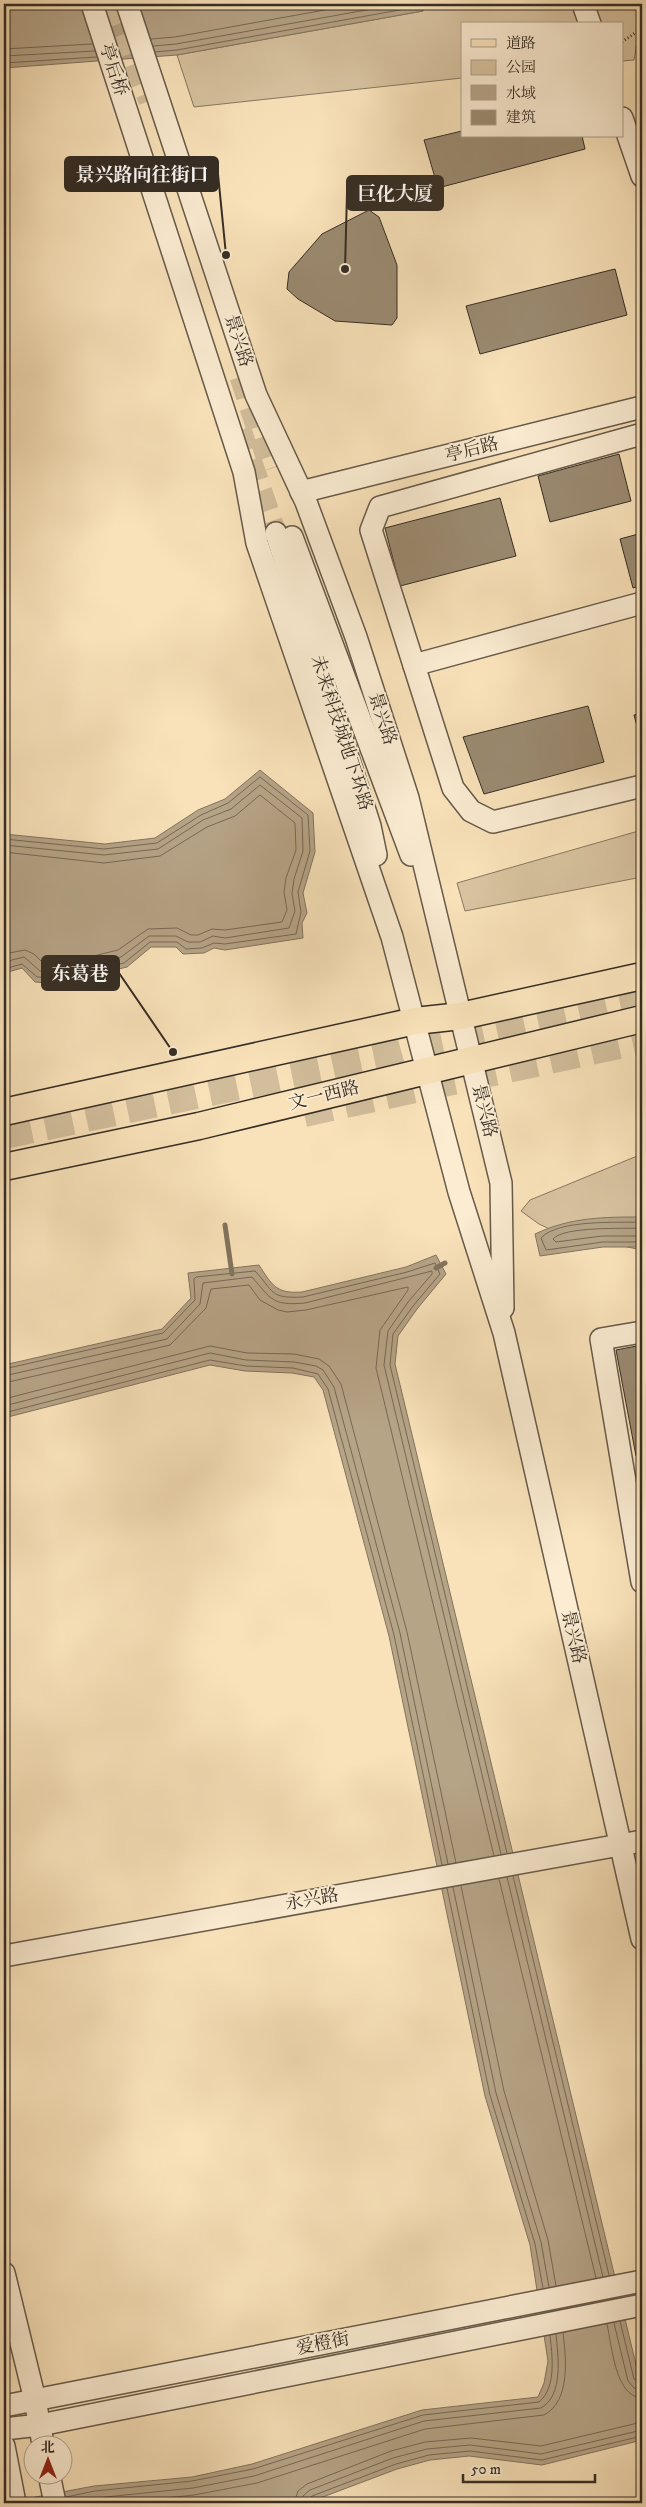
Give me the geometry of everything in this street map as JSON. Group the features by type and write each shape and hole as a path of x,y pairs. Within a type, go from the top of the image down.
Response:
{"main road":[{"path":"4,1112 414,1021 461,1016 642,976"},
{"name":"文一西路","path":"4,1166 199,1126 642,1019"}],"street":[{"name":"亭后桥","path":"92,4 135,137"},
{"name":"亭后桥","path":"127,4 168,128"},
{"path":"624,124 642,176"},
{"name":"景兴路","path":"168,128 256,395 301,492 356,637 405,788 501,1183 504,1334"},
{"name":"景兴路","path":"135,137 244,472 257,543 392,937 460,1192 504,1334 642,1940"},
{"name":"亭后路","path":"301,492 642,407"},
{"path":"642,434 380,507 371,530 453,788 471,811 493,822 642,786"},
{"name":"未来科技城地下环路","path":"392,937 370,826 283,531 437,920"},
{"path":"414,665 642,604"},
{"path":"642,1332 601,1339 636,1520 642,1582"},
{"name":"永兴路","path":"4,1956 642,1841"},
{"path":"4,2273 42,2434"},
{"name":"爱橙街","path":"4,2406 642,2281"},
{"name":"爱橙街","path":"47,2434 524,2328 642,2305"},
{"name":"爱橙街","path":"4,2429 36,2434"},
{"path":"4,2446 13,2493"},
{"path":"51,2484 55,2503"}],"path":[{"path":"624,41 642,28"}],"green space":[{"path":"423,4 642,4 642,38 637,42 634,60 624,61 624,22 461,22 461,78 194,107 177,55 423,11"},
{"path":"642,830 642,877 465,911 457,883"},
{"path":"642,1154 642,1250 556,1232 539,1224 521,1211 530,1200"}],"water":[{"path":"51,4 423,4 423,11 177,55 4,68 4,7"},
{"path":"260,770 313,813 315,852 303,893 307,913 302,923 303,938 225,950 214,948 204,953 183,954 176,947 151,947 127,967 58,984 35,982 22,968 8,972 4,976 4,834 105,844 155,838 198,810 225,799"},
{"path":"642,1217 642,1247 603,1247 540,1256 535,1234 548,1228 588,1219"},
{"path":"436,1255 446,1274 417,1309 398,1336 395,1364 639,2377 642,2380 642,2440 542,2465 469,2456 430,2460 397,2469 307,2503 4,2503 94,2486 192,2477 252,2464 422,2410 538,2397 544,2383 548,2361 530,2245 485,2096 389,1636 323,1390 314,1377 292,1373 245,1371 210,1365 4,1418 4,1365 162,1329 191,1298 188,1273 259,1265 271,1283 280,1290 302,1292 406,1267"}],"building":[{"path":"461,131 461,138 582,138 585,149 438,188 424,140"},
{"path":"369,210 379,217 397,265 397,318 392,325 335,321 298,299 287,289 289,272 322,234"},
{"path":"615,269 627,315 480,354 466,306"},
{"path":"619,454 631,501 550,522 538,476"},
{"path":"500,498 516,556 400,586 385,528"},
{"path":"642,533 642,585 633,588 620,539"},
{"path":"588,706 604,762 484,794 463,737"},
{"path":"642,713 642,745 634,715"},
{"path":"642,1345 642,1454 636,1456 616,1350"}],"waterway":[{"path":"225,1225 232,1274"},
{"path":"436,1268 445,1263"}],"tunnel":[{"path":"112,4 149,101"},
{"path":"240,377 270,469"},
{"path":"241,430 276,533"},
{"path":"4,1135 379,1057 426,1044 642,998"},
{"path":"304,1113 642,1040"}],"place":[{"name":"景兴路向往街口","path":"226,255"},
{"name":"巨化大厦","path":"345,269"},
{"name":"东葛巷","path":"173,1052"}]}
